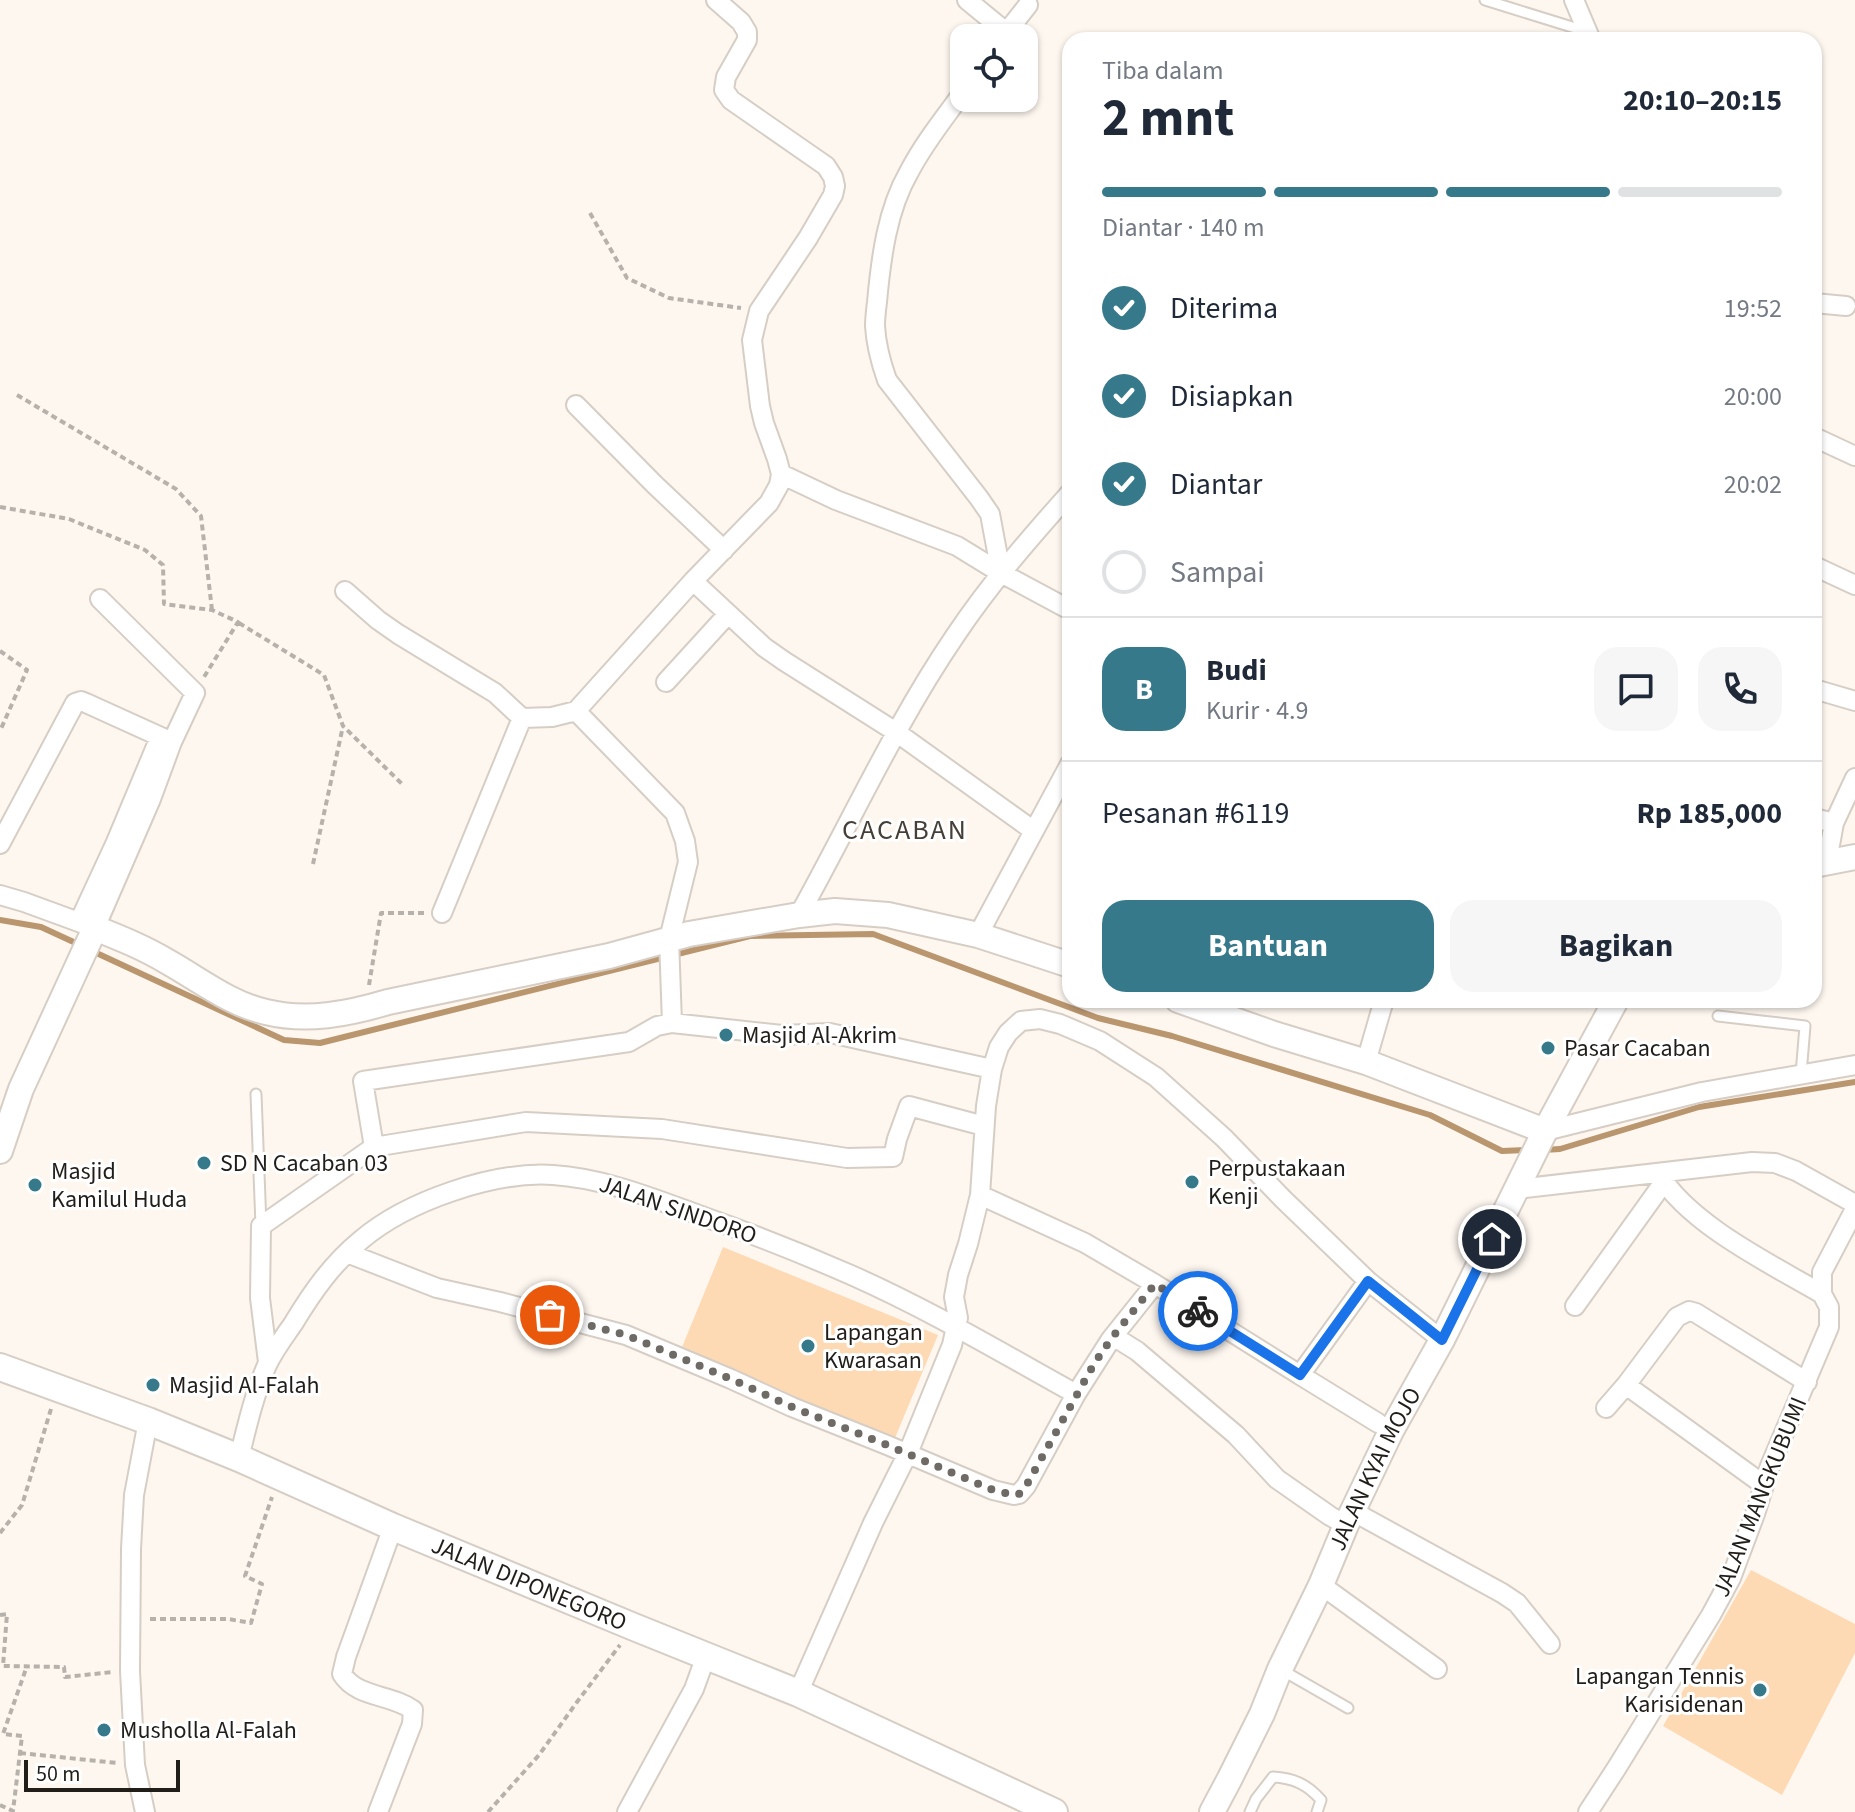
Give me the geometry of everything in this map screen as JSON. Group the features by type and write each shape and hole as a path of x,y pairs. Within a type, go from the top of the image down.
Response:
{"main road":[{"name":"JALAN DIPONEGORO","path":"0,1367 239,1458 393,1527 798,1693 1054,1812"}],"street":[{"path":"345,591 398,634 486,686 522,718 552,717 576,711 776,493 781,474 764,423 752,340 759,311 808,238 835,186 826,166 731,100 724,90 726,77 747,40 747,32 741,22 716,0"},
{"path":"967,0 992,24"},
{"path":"1574,0 1588,32"},
{"path":"1013,24 1028,5"},
{"path":"950,110 907,174 894,207 885,242 875,326 880,360 887,380 990,514 1001,573"},
{"path":"1822,304 1846,306"},
{"path":"576,405 724,550"},
{"path":"1822,441 1855,456"},
{"path":"781,474 836,500 957,546 1062,606"},
{"path":"799,915 896,732 954,637 1001,573 1062,502"},
{"path":"1822,570 1855,585"},
{"path":"693,581 764,647 896,732 1034,831"},
{"path":"0,1151 21,1089 81,961 88,929 151,799 166,739 195,693 100,599"},
{"path":"666,682 728,614"},
{"path":"1822,691 1855,701"},
{"path":"0,844 75,703 81,701 166,739"},
{"path":"576,711 675,813 685,841 688,862 669,950 672,1023"},
{"path":"442,913 522,718"},
{"path":"1822,860 1834,823 1855,778"},
{"path":"978,935 1062,779"},
{"path":"1822,820 1834,823"},
{"path":"1822,863 1855,857"},
{"path":"0,895 141,947 242,1004 266,1012 295,1016 324,1017 609,956 669,950 799,915 835,911 888,915 978,935 1062,962"},
{"path":"1201,1008 1366,1062 1543,1135 1702,1092 1855,1065"},
{"path":"1366,1062 1382,1008"},
{"name":"JALAN KYAI MOJO","path":"1212,1812 1262,1714 1391,1431 1442,1340 1543,1135 1612,1008"},
{"path":"798,1693 945,1365 957,1328 954,1297 958,1275 980,1195 984,1126 992,1069 999,1047 1021,1021 1040,1019 1060,1024 1100,1041 1156,1077 1213,1128 1368,1281 1442,1340"},
{"path":"374,1147 363,1081 629,1042 657,1026 672,1023 782,1035 830,1033 992,1069"},
{"path":"268,1362 260,1298 261,1226 374,1147 526,1122 662,1129 847,1158 893,1157 909,1106 984,1126"},
{"path":"1521,1182 1661,1178 1752,1162 1775,1163 1796,1171 1855,1207"},
{"name":"JALAN SINDORO","path":"239,1458 254,1399 268,1362 318,1284 347,1253 364,1237 427,1201 508,1176 552,1175 589,1180 720,1222 852,1275 957,1328 1076,1394"},
{"path":"1661,1178 1706,1223 1822,1294"},
{"path":"1575,1306 1661,1178"},
{"path":"980,1195 1085,1243 1378,1423"},
{"name":"JALAN MANGKUBUMI","path":"1588,1812 1731,1578 1764,1485 1829,1327 1829,1307 1822,1294 1822,1272 1855,1207"},
{"path":"347,1253 437,1288 626,1335 993,1490 1014,1495 1026,1486 1076,1394 1111,1339 1155,1284"},
{"path":"1300,1375 1368,1281"},
{"path":"1606,1408 1677,1317 1689,1311 1807,1382"},
{"path":"1111,1339 1121,1341 1148,1360 1236,1435 1277,1479 1330,1516 1350,1519 1502,1593 1517,1603 1550,1644"},
{"path":"1626,1385 1764,1485"},
{"path":"145,1812 135,1765 130,1671 134,1495 148,1421"},
{"path":"378,1812 412,1724 413,1710 347,1683 342,1674 393,1527"},
{"path":"1321,1585 1437,1669"},
{"path":"627,1812 694,1689 706,1656"}],"lane":[{"path":"1485,0 1578,32"},
{"path":"1718,1016 1805,1026 1801,1074"},
{"path":"256,1094 261,1226"},
{"path":"1280,1669 1348,1708"},
{"path":"1250,1812 1273,1777 1290,1778 1312,1790 1321,1800 1317,1812"}],"path":[{"path":"590,213 627,278 669,298 759,311"},
{"path":"17,395 176,489 201,516 212,610"},
{"path":"0,507 69,519 145,550 163,565 164,604 212,610 238,622 324,675 343,726 402,784"},
{"path":"195,693 238,622"},
{"path":"0,651 27,670 0,731"},
{"path":"313,864 343,726"},
{"path":"365,1009 381,913 442,913"},
{"path":"0,1533 22,1505 58,1388"},
{"path":"131,1619 228,1619 251,1623 262,1584 245,1576 279,1476"},
{"path":"0,1615 7,1614 3,1666 64,1667 65,1677 130,1671"},
{"path":"488,1812 539,1755 634,1627"},
{"path":"0,1805 13,1811 22,1736 3,1734 27,1666"},
{"path":"20,1753 135,1765"}],"shaded area":[{"name":"Lapangan Kwarasan","path":"723,1247 938,1335 892,1445 678,1357"},
{"name":"Lapangan Tennis Karisidenan","path":"1751,1570 1855,1624 1855,1653 1782,1795 1663,1726"}],"waterway":[{"path":"0,920 41,927 80,945"},
{"path":"90,950 284,1040 320,1043 750,936 873,934 1062,1005"},
{"path":"1071,1008 1430,1115 1502,1151 1528,1150"},
{"path":"1543,1150 1560,1149 1699,1107 1855,1082"}],"way so far":[{"path":"550,1315 626,1335 993,1490 1014,1495 1026,1486 1094,1364 1155,1284 1198,1311"}],"place":[{"name":"Masjid Al-Akrim","path":"726,1035"},
{"name":"Pasar Cacaban","path":"1548,1048"},
{"name":"SD N Cacaban 03","path":"204,1163"},
{"name":"Perpustakaan Kenji","path":"1192,1182"},
{"name":"Masjid Kamilul Huda","path":"35,1185"},
{"name":"Lapangan Kwarasan","path":"808,1346"},
{"name":"Masjid Al-Falah","path":"153,1385"},
{"name":"Lapangan Tennis Karisidenan","path":"1760,1690"},
{"name":"Musholla Al-Falah","path":"104,1730"}],"district":[{"name":"CACABAN","path":"905,830"}],"route":[{"path":"1198,1311 1300,1375 1368,1281 1442,1340 1492,1239"}]}
